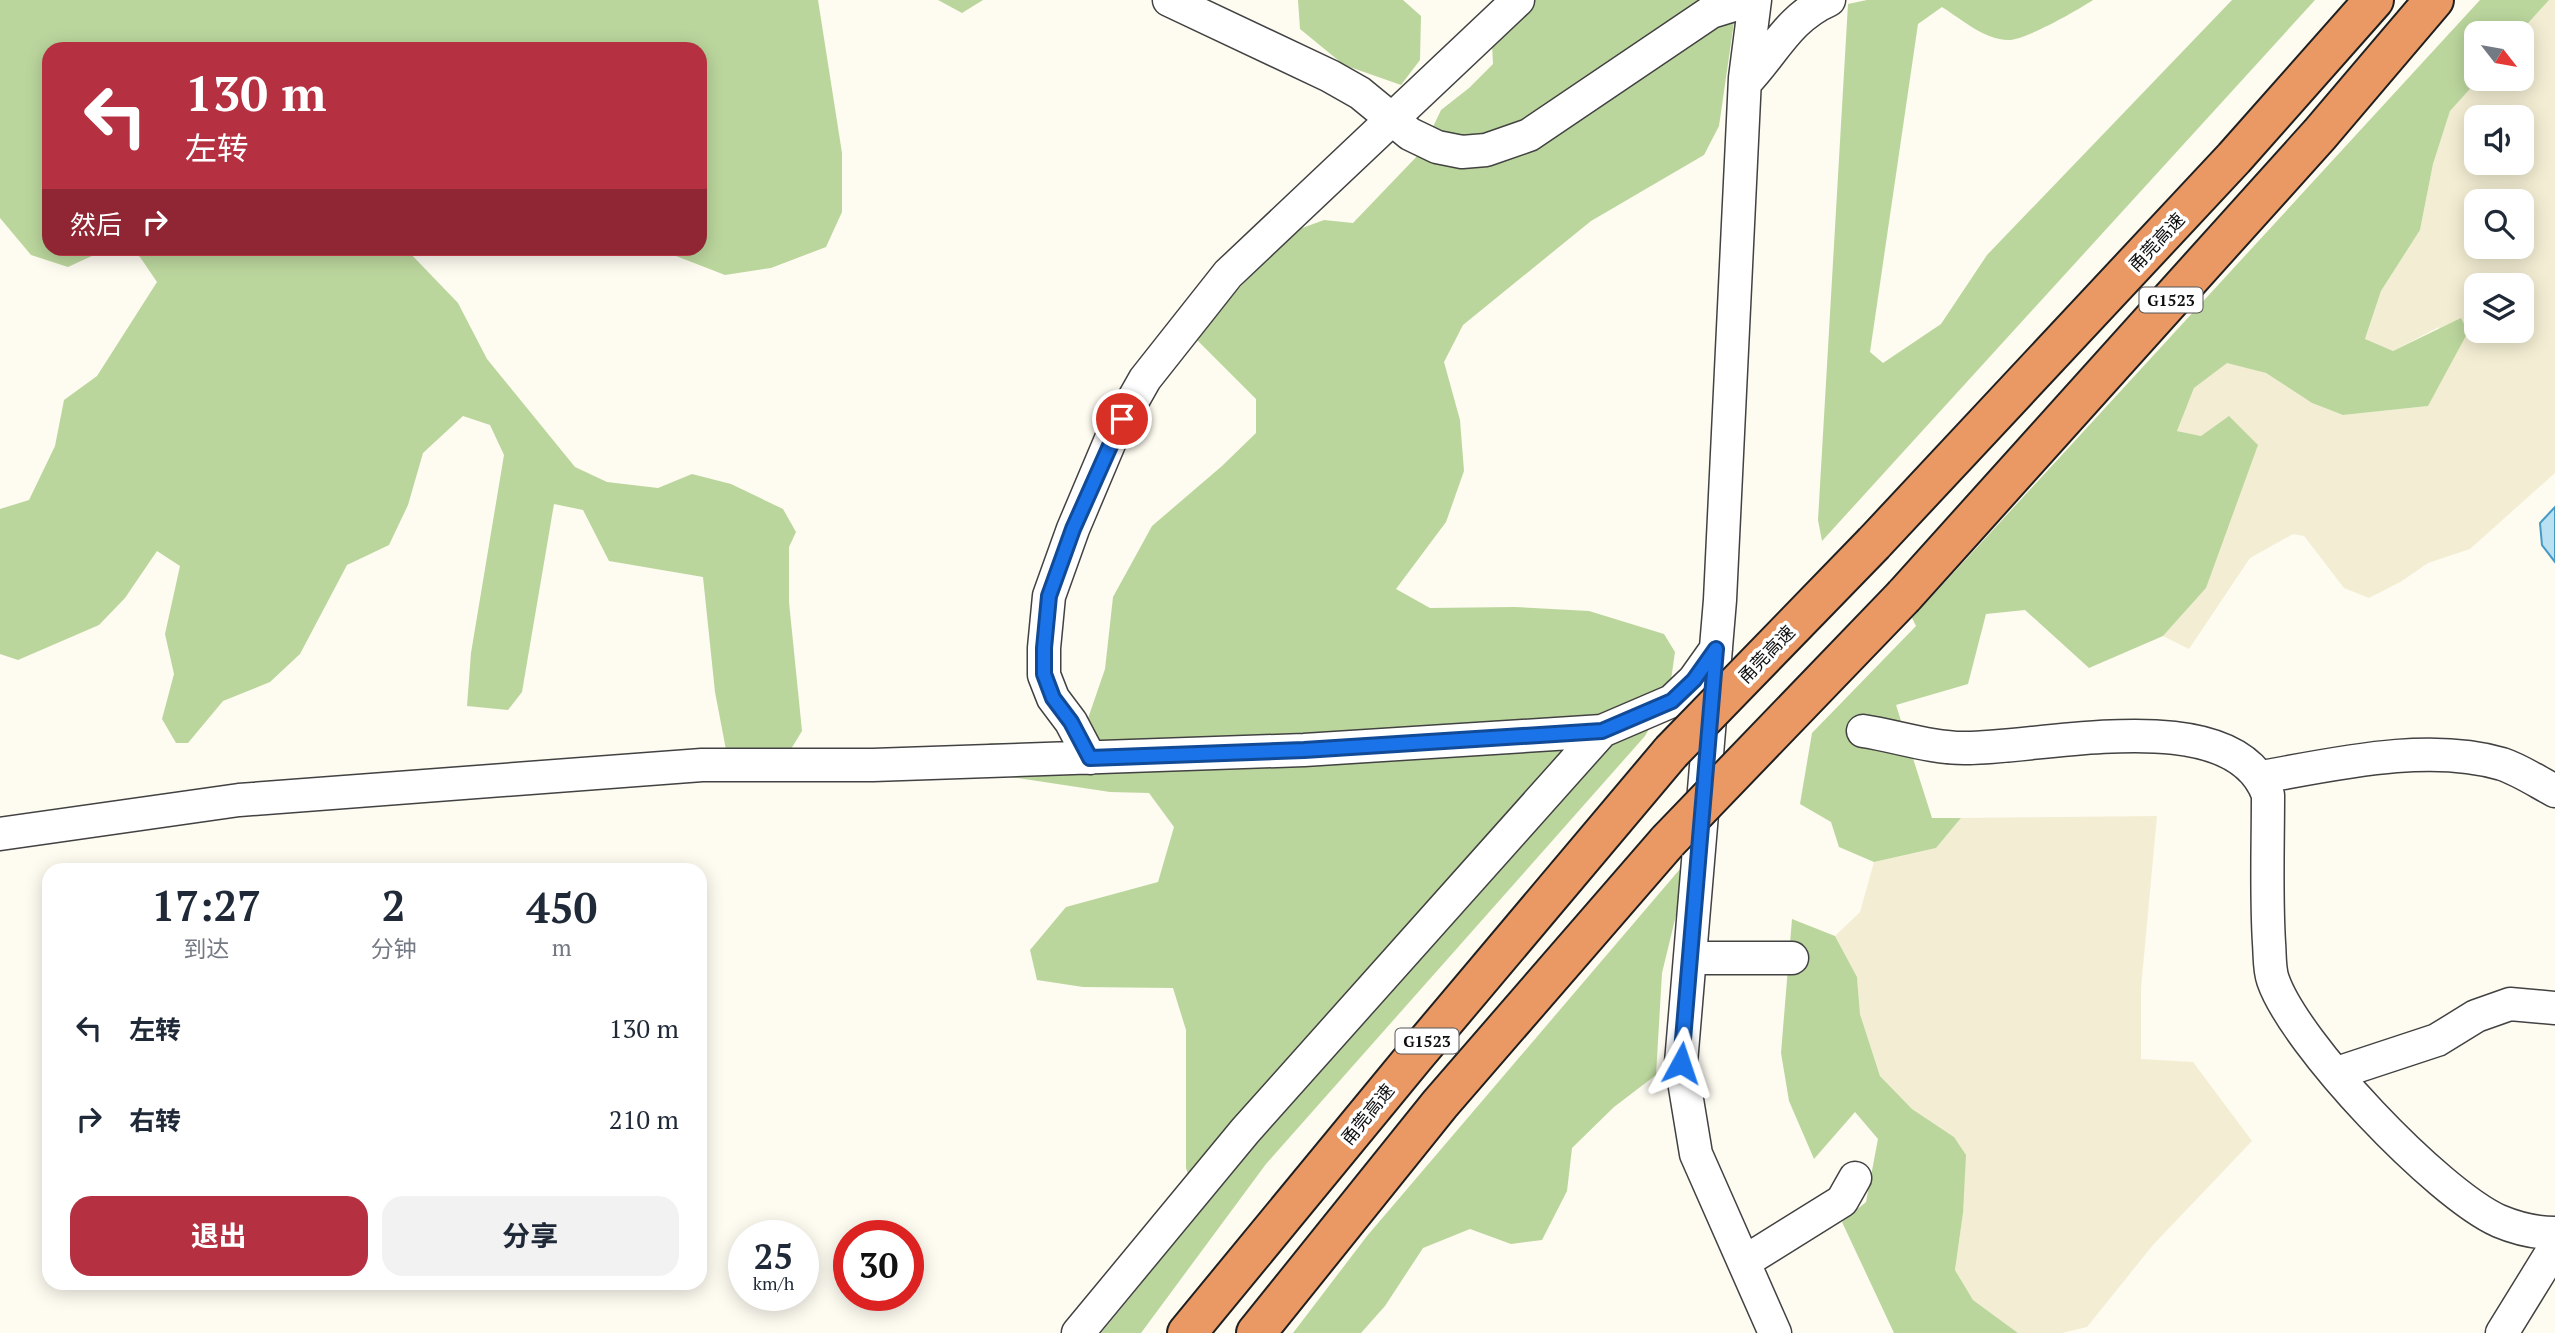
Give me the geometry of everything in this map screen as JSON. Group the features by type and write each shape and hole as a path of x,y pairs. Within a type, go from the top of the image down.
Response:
{"highway":[{"name":"甬莞高速","path":"1187,1333 1415,1056 1671,752 1874,543 2234,158 2374,0"},
{"name":"G1523","path":"1256,1333 1440,1104 1668,841 1904,596 2320,134 2434,0"}],"street":[{"path":"1169,0 1330,76 1360,93 1410,134 1437,146 1462,152 1486,150 1529,135 1711,12 1752,0 1745,83 1716,649 1681,1063 1696,1154 1774,1333"},
{"path":"1090,758 1071,722 1053,698 1044,674 1044,648 1049,596 1073,529 1111,439 1145,379 1228,274 1518,0"},
{"path":"1745,83 1763,65 1779,37 1798,18 1829,0"},
{"path":"0,834 239,800 702,765 873,765 1318,750 1602,731 1672,701 1694,680 1716,649"},
{"path":"1078,1333 1245,1131 1602,731"},
{"path":"1863,731 1963,748 2072,738 2172,737 2215,746 2235,755 2262,777 2268,795 2268,915 2272,978 2286,1010 2366,1110 2460,1195 2497,1220 2530,1233 2555,1233"},
{"path":"2262,777 2363,759 2432,755 2502,764 2555,790"},
{"path":"1690,958 1792,958"},
{"path":"2337,1073 2437,1040 2476,1017 2510,1004 2555,1008"},
{"path":"1744,1262 1842,1201 1855,1178"},
{"path":"2502,1333 2555,1247"}],"shaded area":[{"path":"2549,0 2555,0 2555,473 2470,549 2428,563 2402,581 2369,598 2344,588 2304,536 2293,534 2250,558 2189,649 2163,636 2206,588 2201,436 2177,431 2194,388 2227,362 2266,373 2312,403 2343,415 2428,406 2439,327 2393,351 2365,340 2381,291 2420,230 2433,164 2450,111 2468,91 2534,91 2534,21 2530,21"},
{"path":"2157,816 2141,988 2141,1059 2193,1062 2252,1141 2153,1245 2087,1327 2062,1333 2018,1333 1973,1300 1955,1270 1963,1213 1954,1137 1912,1109 1880,1076 1860,1014 1857,977 1835,936 1860,912 1874,862 1936,848 1961,818"}],"green space":[{"path":"0,0 818,0 842,153 842,212 826,247 771,268 725,275 676,256 707,256 707,42 42,42 42,256 92,256 68,267 31,255 0,218"},
{"path":"938,0 983,0 962,13"},
{"path":"1298,0 1403,0 1421,16 1420,60 1401,85 1344,65 1300,29"},
{"path":"1510,0 1733,0 1734,22 1719,126 1704,155 1591,221 1463,325 1444,362 1460,420 1464,471 1446,522 1396,589 1430,608 1515,607 1589,611 1664,634 1675,652 1669,694 1645,736 1266,1164 1141,1333 1101,1333 1141,1284 1196,1197 1186,1168 1186,1030 1173,988 1083,987 1037,980 1030,950 1066,907 1158,882 1174,827 1149,793 1110,792 957,769 990,743 1054,743 1083,733 1105,669 1113,597 1152,526 1256,433 1256,399 1193,336 1294,231 1324,220 1353,223 1421,152 1441,110 1493,64 1492,43"},
{"path":"1867,0 2093,0 2040,30 2010,40 1983,33 1942,7 1918,24 1870,352 1883,363 1941,324 1987,255 2232,0 2315,0 1822,541 1818,520 1848,4"},
{"path":"2480,0 2549,0 2530,21 2464,21 2464,91 2468,91 2450,111 2433,164 2420,230 2381,291 2365,339 2393,351 2461,318 2464,324 2464,339 2428,406 2343,415 2312,403 2266,373 2227,363 2194,388 2177,431 2201,436 2229,416 2258,445 2206,588 2163,636 2089,668 2025,610 1986,614 1968,684 1896,705 1932,818 1961,818 1936,848 1874,862 1839,847 1831,822 1800,804 1812,733 1916,626 1912,618"},
{"path":"413,256 458,303 487,359 575,467 607,482 658,488 692,474 731,484 783,509 796,532 789,547 789,602 802,731 788,754 727,755 715,692 703,577 609,561 583,510 554,504 522,692 508,710 467,706 471,653 504,455 490,425 463,416 423,453 408,505 389,545 347,565 300,654 270,682 223,701 188,743 176,743 162,719 174,674 165,634 180,566 157,551 125,598 99,625 18,660 0,654 0,509 29,500 55,446 64,400 97,376 157,282 140,257"},
{"path":"1680,869 1679,903 1662,973 1656,1075 1614,1107 1572,1148 1567,1191 1542,1240 1511,1244 1470,1229 1423,1248 1385,1306 1361,1333 1293,1333 1367,1236"},
{"path":"1792,919 1835,936 1857,977 1860,1014 1880,1076 1912,1109 1954,1137 1966,1155 1963,1213 1955,1270 1973,1300 2018,1333 1894,1333 1842,1222 1866,1202 1878,1139 1855,1112 1814,1159 1789,1101 1781,1053"}],"water":[{"path":"2555,507 2555,562 2542,545 2540,523"}],"route":[{"path":"1122,419 1073,529 1049,596 1044,648 1044,674 1053,698 1071,722 1090,758 1304,750 1602,731 1672,701 1694,680 1716,649 1681,1063"}]}
